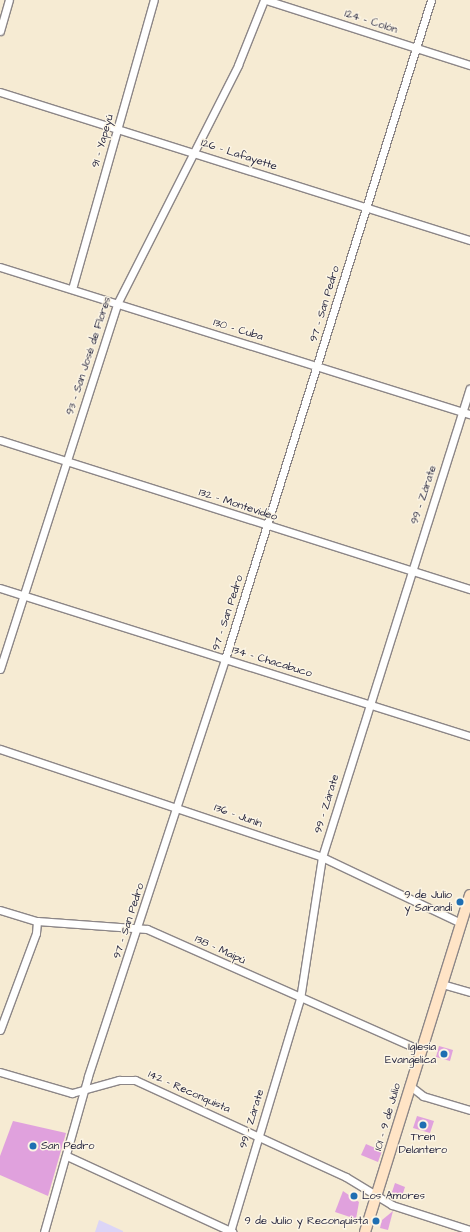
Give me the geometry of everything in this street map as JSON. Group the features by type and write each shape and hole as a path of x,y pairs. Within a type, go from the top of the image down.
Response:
{"street":[{"path":"0,31 9,0"},
{"name":"91 - Yapeyú","path":"72,289 154,0"},
{"name":"124 - Colón","path":"265,0 470,65"},
{"name":"93 - San José de Flores","path":"0,669 117,304 238,65 265,0"},
{"name":"97 - San Pedro","path":"44,1232 68,1156 85,1091 225,659 431,0"},
{"name":"126 - Lafayette","path":"0,92 470,240"},
{"name":"130 - Cuba","path":"0,267 467,413"},
{"name":"99 - Zárate","path":"231,1232 300,999 322,857 411,572 467,413 470,389"},
{"name":"132 - Montevideo","path":"0,440 411,572 470,589"},
{"name":"134 - Chacabuco","path":"0,588 470,736"},
{"name":"136 - Junín","path":"0,749 177,806 322,857 461,923"},
{"name":"101 - 9 de Julio","path":"365,1232 409,1085 470,895"},
{"name":"138 - Maipú","path":"0,910 37,921 139,926 300,999 420,1050"},
{"path":"0,1030 36,933 37,921"},
{"path":"442,984 470,992"},
{"name":"142 - Reconquista","path":"0,1072 72,1093 85,1091 119,1080 135,1080 259,1135 346,1177 392,1205 470,1230"},
{"path":"409,1085 423,1096 470,1110"},
{"path":"68,1156 231,1232"}],"shaded area":[{"path":"99,1220 123,1231 123,1232 95,1232"}],"building":[{"name":"Iglesia Evangelica","path":"439,1046 453,1050 450,1061 436,1057"},
{"name":"Tren Delantero","path":"417,1116 434,1121 430,1133 413,1128"},
{"name":"San Pedro","path":"13,1121 66,1133 48,1196 0,1175 0,1156"},
{"path":"366,1144 382,1151 378,1162 361,1155"},
{"path":"395,1183 405,1187 401,1199 391,1195"},
{"path":"343,1191 359,1202 356,1219 335,1212"},
{"path":"393,1211 388,1230 380,1228 382,1220"}],"place":[{"name":"9 de Julio y Sarandí","path":"460,902"},
{"name":"Iglesia Evangelica","path":"444,1054"},
{"name":"Tren Delantero","path":"423,1125"},
{"name":"San Pedro","path":"33,1146"},
{"name":"Los Amores","path":"354,1196"},
{"name":"9 de Julio y Reconquista","path":"376,1221"}]}
